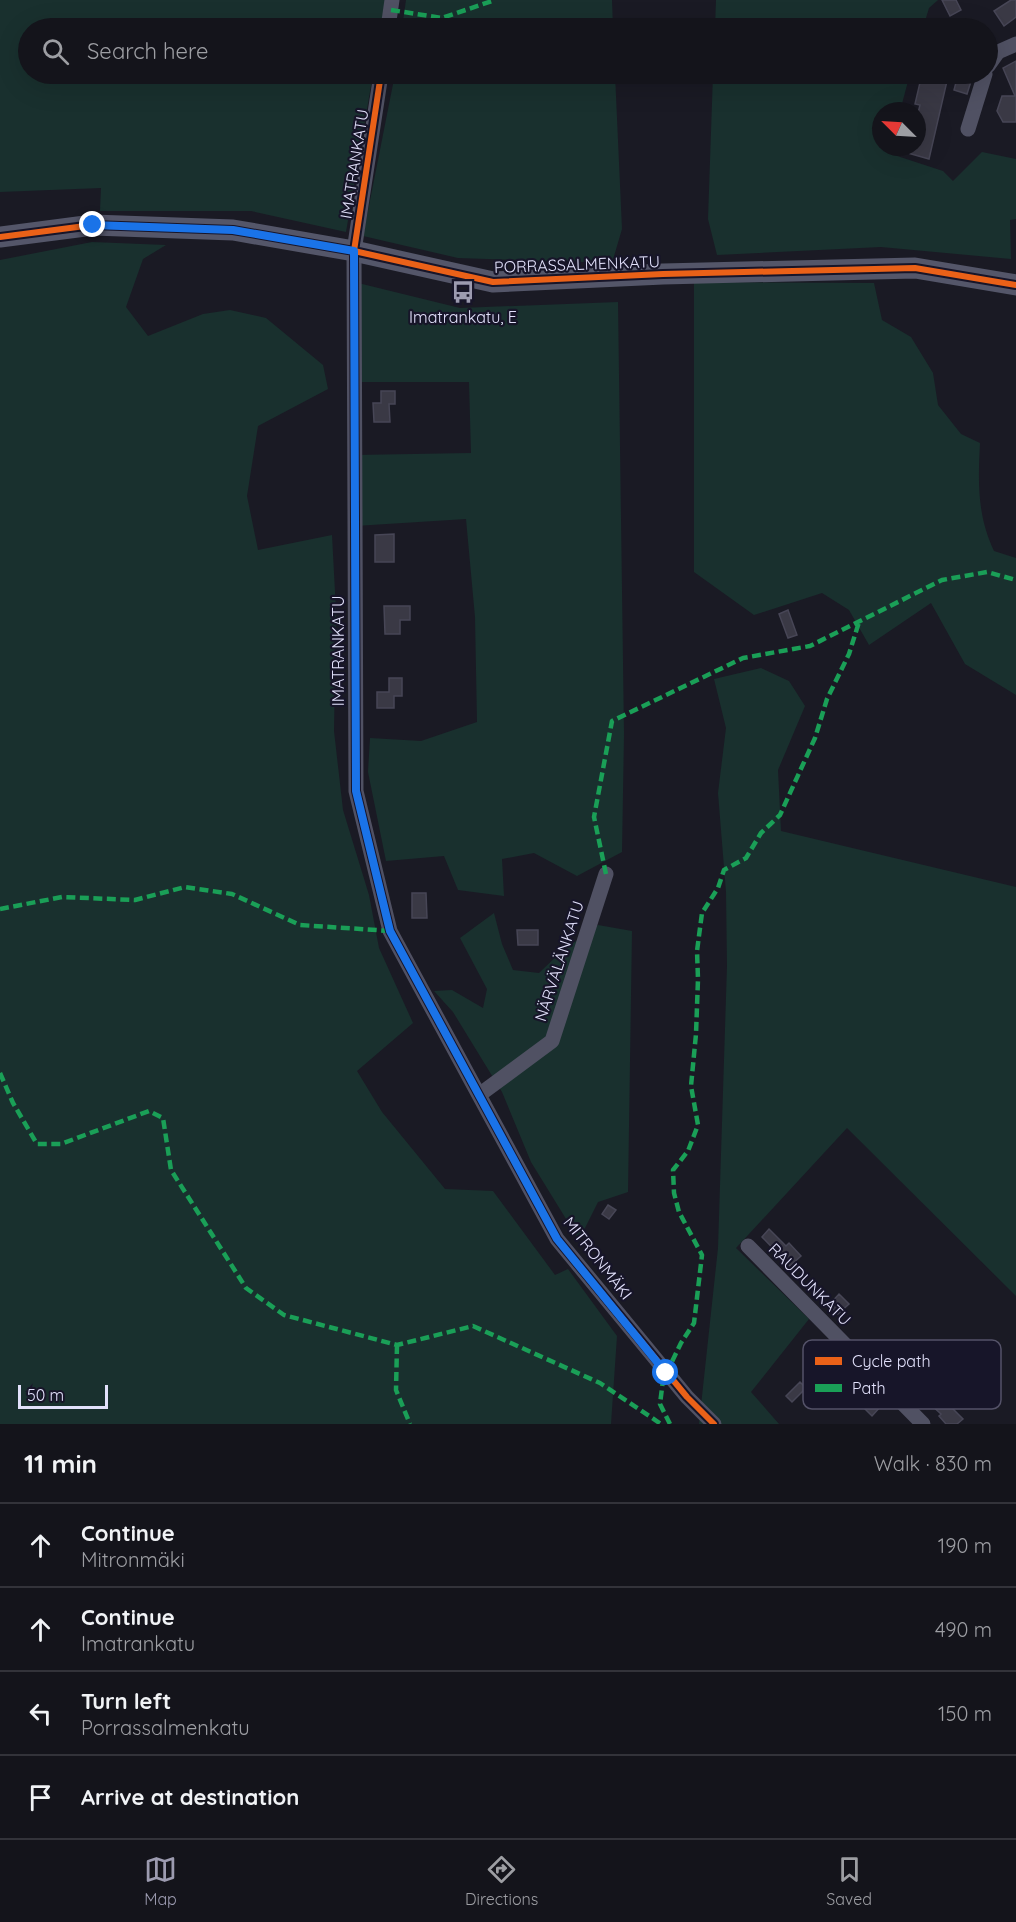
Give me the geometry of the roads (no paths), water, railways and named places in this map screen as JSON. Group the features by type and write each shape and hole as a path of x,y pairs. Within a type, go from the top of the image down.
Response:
{"street":[{"path":"389,18 392,0"},
{"path":"998,52 1016,44"},
{"name":"IMATRANKATU","path":"379,84 354,251 356,791 390,931 479,1095"},
{"path":"968,129 982,84"},
{"name":"PORRASSALMENKATU","path":"0,237 93,225 233,230 354,251 493,282 663,274 915,268 1016,285"},
{"name":"NÄRVÄLÄNKATU","path":"479,1095 552,1041 606,874"},
{"name":"MITRONMÄKI","path":"479,1095 557,1239 687,1397 714,1424"},
{"name":"RAUDUNKATU","path":"748,1246 840,1340"},
{"name":"RAUDUNKATU","path":"908,1409 923,1424"}],"place":[{"name":"Imatrankatu, E","path":"463,292"}]}
